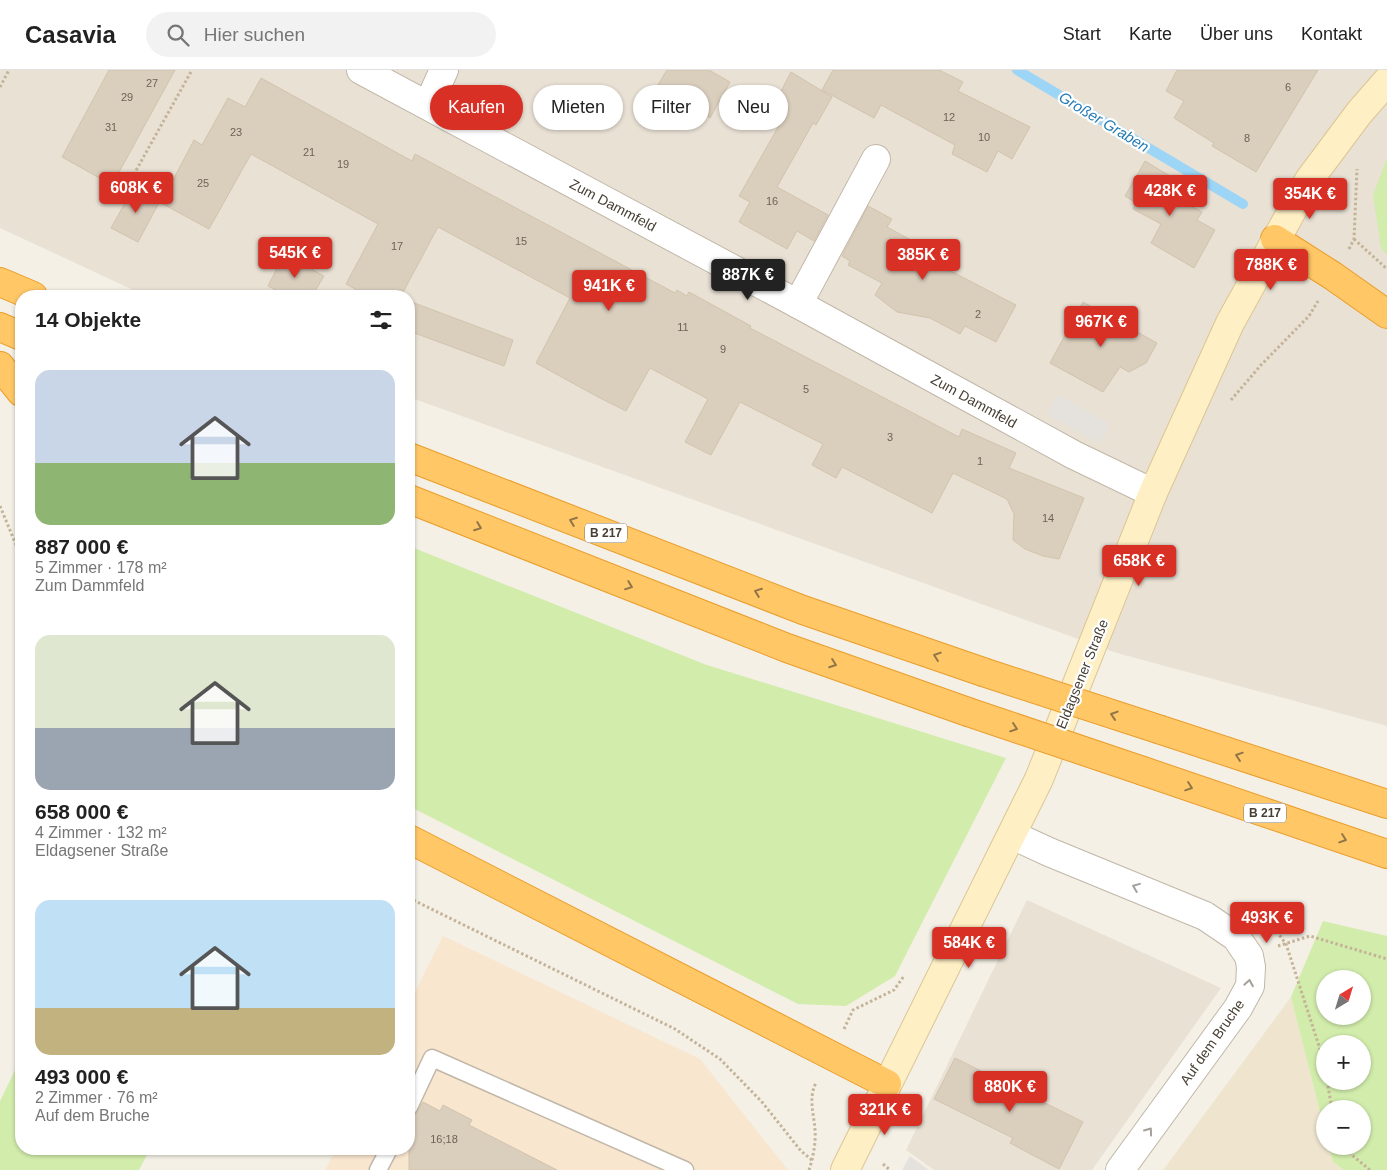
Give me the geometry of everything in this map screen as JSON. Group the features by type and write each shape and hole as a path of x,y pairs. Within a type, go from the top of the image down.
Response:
{"highway":[{"path":"1274,239 1333,276 1387,314"},
{"path":"0,282 19,290"},
{"path":"0,327 15,333"},
{"path":"0,366 15,385"},
{"name":"B 217","path":"415,459 803,610 983,672 1387,804"},
{"name":"B 217","path":"417,504 787,648 968,712 1387,854"},
{"path":"1285,772 1387,791"},
{"path":"415,842 887,1084"}],"main road":[{"name":"Eldagsener Straße","path":"833,1168 887,1084 1039,780 1153,492 1205,375 1274,239 1309,180 1359,113 1387,81"}],"street":[{"name":"Zum Dammfeld","path":"362,70 798,304 1074,455 1153,492"},
{"path":"428,105 444,70"},
{"path":"798,304 876,159"},
{"path":"1012,834 1049,852 1205,916 1236,936 1249,956"},
{"name":"Auf dem Bruche","path":"1120,1170 1238,1008 1250,986 1249,956"}],"lane":[{"path":"415,1094 432,1058 685,1170"},
{"path":"378,1170 386,1155"}],"path":[{"path":"0,87 9,70"},
{"path":"124,192 192,70"},
{"path":"1357,163 1354,239 1387,269"},
{"path":"1227,405 1261,365 1309,316"},
{"path":"0,506 15,542"},
{"path":"415,901 674,1029 720,1059 762,1102 801,1151 812,1160 833,1168"},
{"path":"1249,956 1310,936 1387,960"},
{"path":"1286,944 1316,1037"},
{"path":"809,1170 815,1133 811,1093 832,1056"},
{"path":"1352,1155 1370,1170"}],"shaded area":[{"path":"0,70 1387,70 1387,726 1117,653 415,399 415,290 133,290 0,228"},
{"path":"1058,395 1110,424 1100,444 1047,414"},
{"path":"1027,900 1221,988 1092,1170 934,1170 906,1150"},
{"path":"443,936 700,1059 788,1170 325,1170 333,1155 415,1155 415,992"},
{"path":"1291,997 1317,1100 1316,1155 1331,1155 1333,1162 1344,1170 1163,1170"},
{"path":"910,1156 929,1170 902,1170"}],"green space":[{"path":"1387,158 1387,255 1381,248 1373,195"},
{"path":"415,548 704,664 1006,758 895,976 846,1006 798,1004 415,809"},
{"path":"1323,921 1387,936 1387,1170 1344,1170 1333,1162 1331,1155 1371,1155 1371,1100 1317,1100 1291,997"},
{"path":"15,1070 15,1155 147,1155 139,1170 0,1170 0,1101"}],"building":[{"path":"109,70 175,70 112,185 62,157"},
{"path":"667,70 709,70 730,82 728,85 719,85 719,102 710,118 709,85 658,85"},
{"path":"833,70 939,70 963,82 958,91 1030,127 1012,159 998,151 987,172 952,154 955,145 881,105 874,118 822,90"},
{"path":"1177,70 1318,70 1256,172 1212,146 1214,143 1174,118 1184,101 1166,91"},
{"path":"791,72 832,97 816,125 813,123 777,187 828,215 814,241 797,231 787,249 739,222 750,202 739,196 776,130 788,130 788,85 784,85"},
{"path":"261,78 412,161 415,154 675,293 677,290 687,296 689,292 751,326 750,328 959,437 962,429 1016,453 1009,468 1084,498 1059,559 1043,556 1025,549 1013,540 1014,514 1007,499 953,473 932,513 842,467 836,478 812,465 823,444 740,402 711,455 685,442 708,399 650,368 626,411 600,398 536,363 570,298 438,227 404,290 357,290 346,284 378,224 251,154 209,229 161,203 194,140 202,145 228,98 245,107"},
{"path":"1145,161 1170,176 1162,190 1202,212 1197,220 1215,230 1194,268 1151,243 1161,224 1133,209 1136,203 1125,196"},
{"path":"135,185 161,199 138,242 111,228"},
{"path":"868,206 892,219 887,227 920,245 916,253 1016,305 996,342 965,326 960,334 930,318 897,312 875,295 882,283 848,265 850,261 842,256"},
{"path":"284,254 324,276 316,290 276,290 268,286"},
{"path":"1083,302 1157,343 1146,363 1129,372 1120,367 1103,392 1050,363"},
{"path":"415,303 513,340 504,366 415,333"},
{"path":"955,1058 1083,1122 1059,1169 1010,1143 1013,1138 934,1099"},
{"path":"423,1102 440,1111 443,1105 472,1120 469,1125 557,1170 409,1170 409,1155 415,1155 415,1115"}],"waterway":[{"name":"Großer Graben","path":"1017,70 1243,204"}]}
